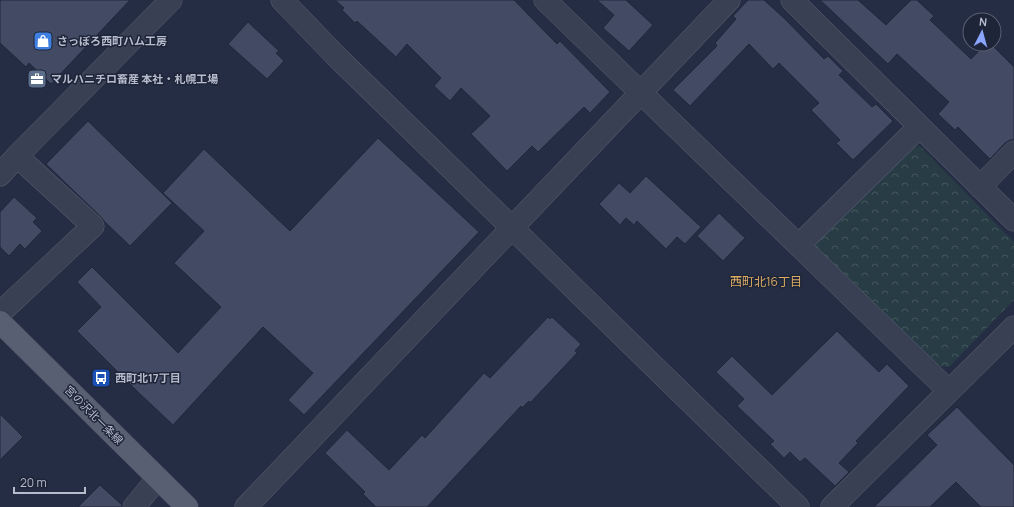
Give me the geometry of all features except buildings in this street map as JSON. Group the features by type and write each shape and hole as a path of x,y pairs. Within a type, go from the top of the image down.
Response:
{"main road":[{"name":"宮の沢北一条線","path":"1,323 187,507"}],"street":[{"path":"0,175 171,0"},
{"path":"282,0 337,57 798,507"},
{"path":"545,0 949,391"},
{"path":"246,507 729,0"},
{"path":"792,0 1014,220"},
{"path":"799,245 920,127"},
{"path":"980,187 1014,152"},
{"path":"1,323 92,226 17,156"},
{"path":"832,507 949,391 1010,337"},
{"path":"134,507 158,478"}],"green space":[{"path":"912,146 920,146 1014,242 1014,300 949,367 934,365 817,249 815,243"}],"place":[{"name":"さっぽろ西町ハム工房","path":"43,41"},
{"name":"マルハニチロ畜産 本社・札幌工場","path":"37,79"},
{"name":"西町北17丁目","path":"101,378"}],"district":[{"name":"西町北16丁目","path":"766,282"}]}
